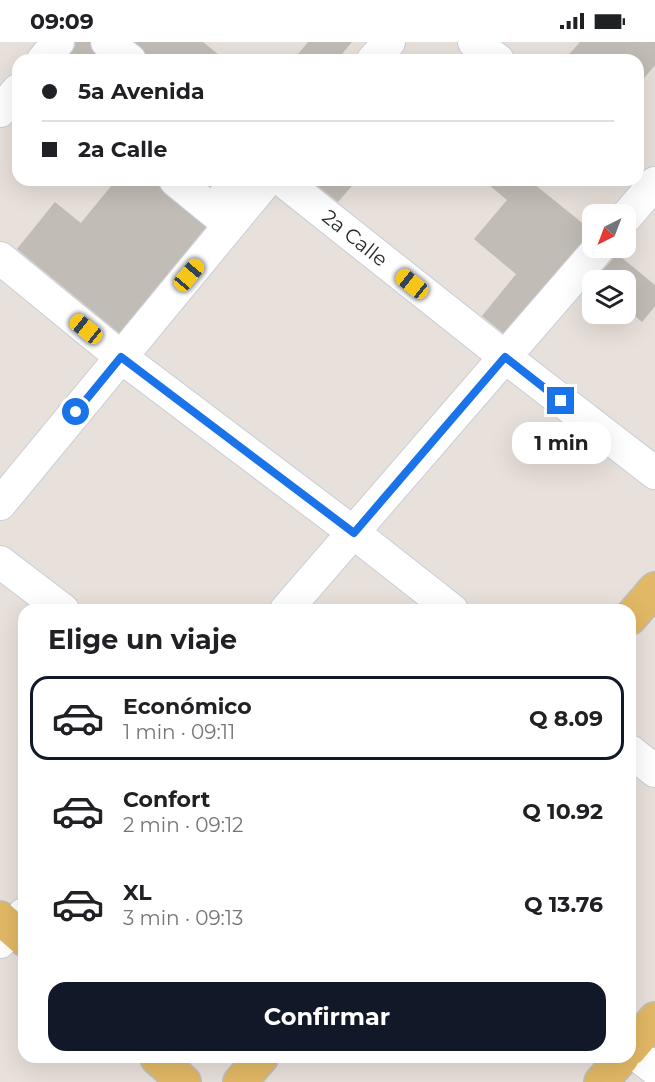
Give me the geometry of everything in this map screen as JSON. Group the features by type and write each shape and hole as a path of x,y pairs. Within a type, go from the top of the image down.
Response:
{"main road":[{"path":"636,611 655,589"},
{"path":"636,1042 655,1019"},
{"path":"163,1063 184,1082"},
{"path":"240,1082 257,1063"},
{"path":"601,1082 618,1063"}],"street":[{"path":"48,54 58,42"},
{"path":"107,42 122,54"},
{"path":"378,54 389,42"},
{"path":"474,42 490,54"},
{"path":"0,111 12,97"},
{"path":"636,205 655,181 644,171"},
{"path":"183,186 222,218"},
{"path":"222,218 230,186"},
{"path":"0,504 121,357 222,218 260,186"},
{"name":"2a Calle","path":"290,186 655,473"},
{"path":"0,258 121,357 444,604"},
{"path":"291,604 591,258"},
{"path":"0,562 55,604"},
{"path":"636,756 655,771"},
{"path":"636,1054 655,1069"}],"building":[{"path":"76,42 89,42 96,54 71,54"},
{"path":"136,42 202,42 217,54 146,54"},
{"path":"309,42 351,42 341,54 299,54"},
{"path":"581,42 655,42 655,64 644,77 644,54 570,54"},
{"path":"112,186 158,186 164,194 205,227 119,332 18,249 55,203 81,224"},
{"path":"319,186 351,186 338,201"},
{"path":"491,186 535,186 582,224 582,241 503,332 483,316 517,274 475,239 508,200"},
{"path":"621,258 636,270 604,270 613,260"},
{"path":"636,270 655,286 655,305 642,321 636,316"}],"route":[{"path":"76,412 121,357 354,533 505,357 561,401"}]}
